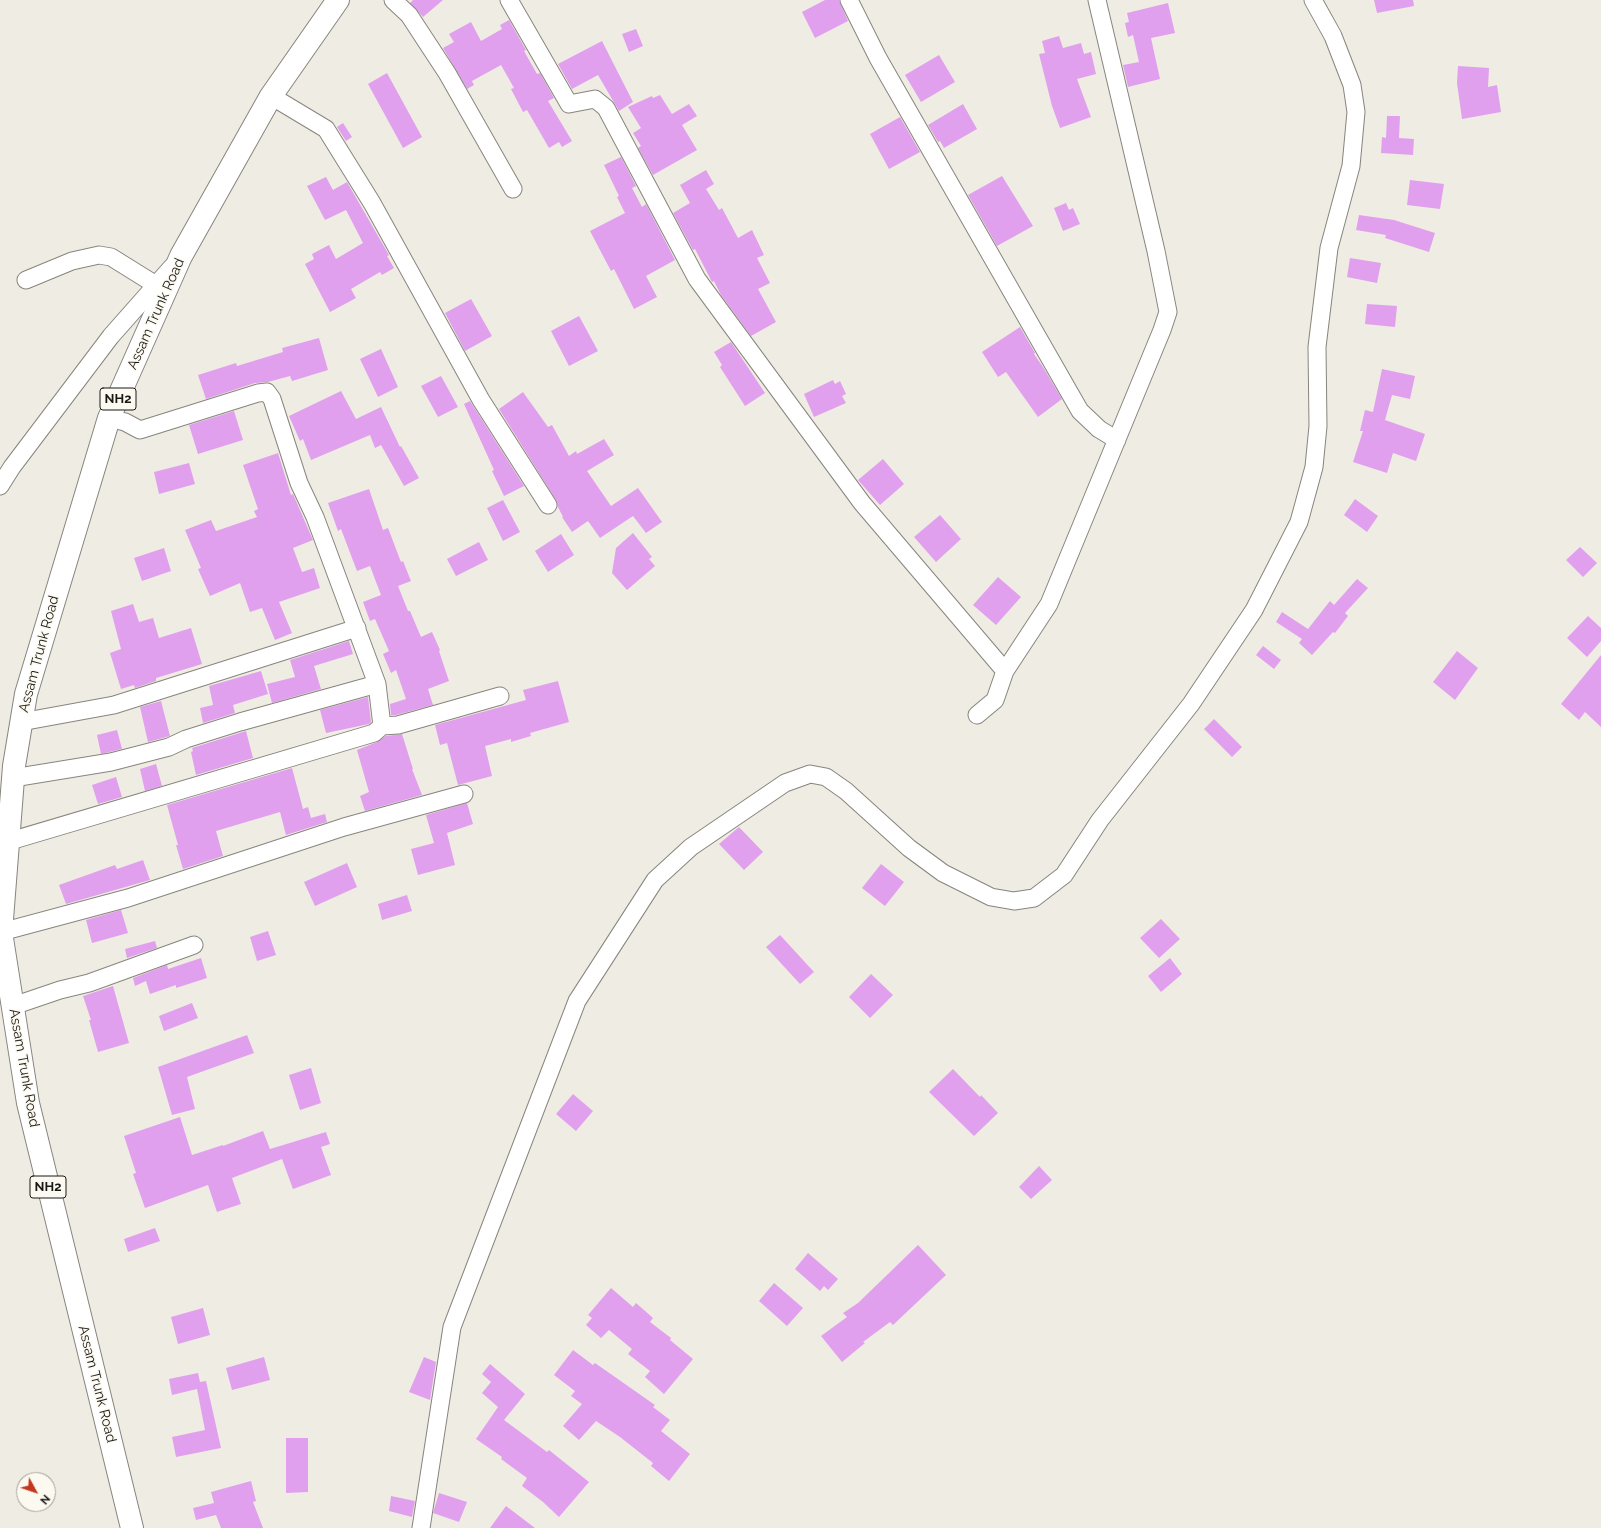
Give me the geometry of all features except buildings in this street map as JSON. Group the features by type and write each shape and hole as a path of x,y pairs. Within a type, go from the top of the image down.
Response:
{"highway":[{"name":"Assam Trunk Road","path":"132,1528 28,1103 1,932 4,842 26,694 109,418 181,256 271,96 338,0"}],"street":[{"path":"393,0 409,14 447,73 513,188"},
{"path":"509,0 569,104 595,99 606,108 697,279 862,503 1005,671"},
{"path":"849,0 878,58 1080,411 1099,429 1117,440"},
{"path":"977,716 995,700 1005,671 1049,604 1168,312 1156,251 1097,0"},
{"path":"421,1528 452,1327 577,1001 655,880 697,842 785,783 810,774 826,777 846,791 909,848 943,872 991,897 1014,901 1034,898 1064,875 1100,820 1191,704 1254,610 1298,522 1314,467 1318,426 1317,347 1329,248 1351,166 1356,112 1352,85 1333,36 1313,0"},
{"path":"271,96 326,129 372,203 481,400 548,506"},
{"path":"26,280 72,261 98,255 111,257 156,285"},
{"path":"0,486 12,467 111,336 181,256"},
{"path":"109,418 125,422 140,430 258,392 267,392 272,399 298,483 315,517 377,684 382,726"},
{"path":"21,722 114,705 357,628"},
{"path":"13,778 111,762 169,747 186,739 240,722 377,684"},
{"path":"4,842 374,733 382,726 398,725 500,696"},
{"path":"1,932 128,898 344,828 464,794"},
{"path":"13,1006 60,990 89,984 194,945"}]}
